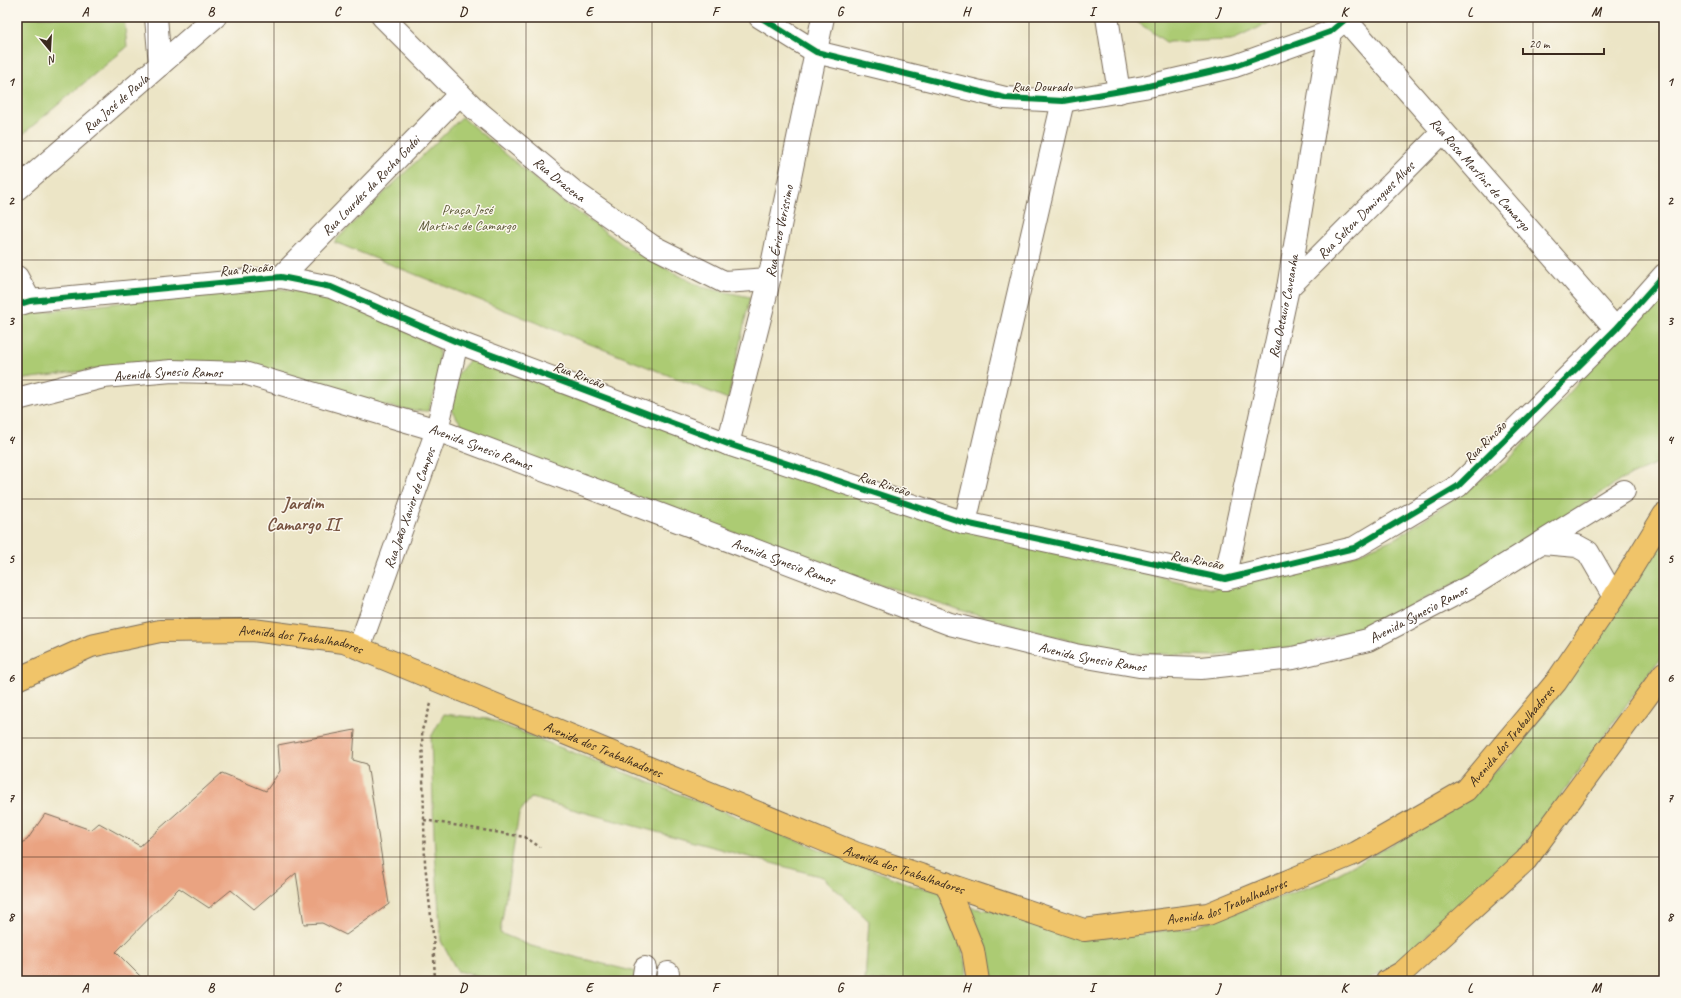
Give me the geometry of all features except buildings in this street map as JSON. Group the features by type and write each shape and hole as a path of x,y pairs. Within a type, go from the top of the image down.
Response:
{"main road":[{"name":"Avenida dos Trabalhadores","path":"17,679 91,646 160,631 253,630 344,642 855,853 1084,930 1208,914 1356,853 1466,790 1556,682 1614,597 1664,516"},
{"path":"1387,981 1403,972 1526,860 1664,673"},
{"path":"946,883 973,950 978,981"}],"street":[{"path":"156,17 160,65"},
{"name":"Rua José de Paula","path":"17,189 215,17"},
{"name":"Rua Dracena","path":"383,17 474,109 572,190 652,246 724,282 769,279"},
{"name":"Rua Dourado","path":"760,17 816,52 1005,98 1063,101 1119,92 1235,66 1341,23"},
{"name":"Rua Érico Verissimo","path":"728,444 769,279 824,17"},
{"path":"1107,17 1119,92"},
{"name":"Rua Rosa Martins de Camargo","path":"1341,23 1443,132 1616,328"},
{"name":"Rua Octavio Caveanha","path":"1225,579 1288,288 1341,23"},
{"name":"Rua Lourdes da Rocha Godoi","path":"281,277 460,94"},
{"path":"965,523 1063,101"},
{"name":"Rua Selton Domingues Alves","path":"1288,288 1443,132"},
{"name":"Rua Rincão","path":"24,303 281,277 331,288 457,342 728,444 965,523 1225,579 1354,548 1458,486 1616,328 1664,275"},
{"path":"17,277 24,303"},
{"name":"Rua João Xavier de Campos","path":"359,648 437,430 457,342"},
{"name":"Avenida Synesio Ramos","path":"17,399 103,377 172,371 244,374 437,430 950,624 1075,655 1139,666 1201,668 1292,658 1368,640 1473,585 1624,491"},
{"path":"1542,543 1577,546 1588,552 1614,597"}],"path":[{"path":"435,981 433,934 425,864 422,730 439,682"},
{"path":"424,820 525,837 540,847"}],"green space":[{"path":"17,17 124,17 127,47 17,139"},
{"path":"1133,17 1281,17 1233,40 1166,42 1133,19"},
{"name":"Praça José Martins de Camargo","path":"462,117 554,195 629,249 701,287 750,297 728,399 334,242"},
{"path":"258,286 318,294 376,316 439,348 439,381 428,411 408,410 149,362 25,379 17,382 17,315"},
{"path":"1664,288 1664,456 1659,463 1621,480 1493,564 1377,623 1297,647 1216,656 1112,652 986,618 844,573 471,437 451,410 456,376 474,355 1019,545 1212,589 1326,567 1398,537 1507,462"},
{"path":"1664,534 1664,653 1518,854 1395,964 1365,981 989,981 975,923 963,907 998,911 1083,939 1191,928 1321,883 1435,821 1511,758 1615,614"},
{"path":"444,714 488,719 916,887 941,891 966,962 967,981 865,981 869,921 823,877 531,798 519,813 500,933 531,946 636,972 632,981 499,981 457,971 441,941 434,836 431,737"}],"cycle path":[{"path":"760,17 816,52 1005,98 1063,101 1144,87 1235,66 1330,32 1348,17"},
{"path":"17,305 30,301 281,277 331,287 457,342 728,444 965,523 1225,579 1354,548 1458,486 1616,329 1664,275"}],"district":[{"name":"Jardim Camargo II","path":"303,513"}]}
